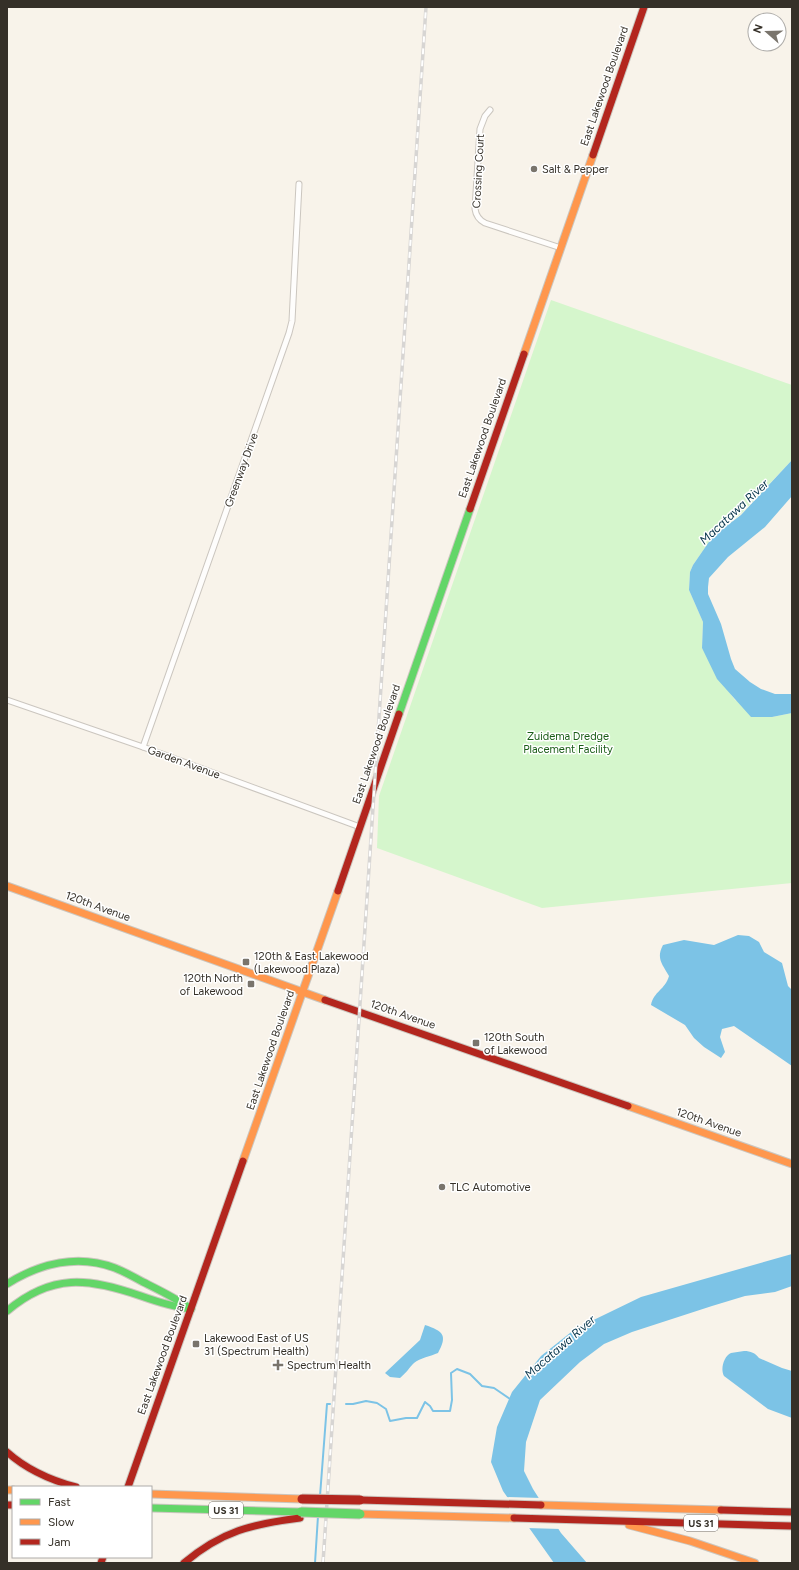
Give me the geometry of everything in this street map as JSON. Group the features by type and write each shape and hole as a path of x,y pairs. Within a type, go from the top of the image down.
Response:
{"main road":[{"name":"East Lakewood Boulevard","path":"128,1486 303,992 644,7"},
{"name":"120th Avenue","path":"7,886 792,1164"},
{"path":"7,1284 22,1274 46,1265 71,1261 90,1262 118,1270 180,1300 191,1309"},
{"path":"7,1311 22,1299 40,1289 58,1283 77,1281 104,1284 177,1308 191,1309"},
{"path":"7,1452 23,1466 40,1475 73,1486"},
{"name":"US 31","path":"152,1494 792,1511"},
{"name":"US 31","path":"152,1508 301,1515 347,1513 792,1526"},
{"path":"184,1563 210,1542 235,1530 262,1522 301,1515"},
{"path":"610,1521 690,1540 756,1563"}],"street":[{"name":"Crossing Court","path":"490,110 485,116 480,128 475,209 476,214 481,221 485,223 561,248"},
{"name":"Greenway Drive","path":"143,747 289,333 292,321 299,184"},
{"name":"Garden Avenue","path":"7,700 143,747 360,827"}],"green space":[{"name":"Zuidema Dredge Placement Facility","path":"551,300 792,385 792,460 742,513 713,536 693,565 690,572 689,590 703,622 702,648 735,700 772,717 792,713 792,883 542,908 377,848 379,796"}],"water":[{"path":"792,460 792,496 765,527 728,557 709,578 708,594 721,624 735,669 761,689 775,694 792,694 792,713 772,717 751,717 717,679 702,648 703,622 689,590 690,572 693,565 713,536 741,515"},
{"path":"738,935 749,936 759,942 764,952 782,963 788,986 792,990 792,1066 734,1026 722,1029 720,1037 725,1052 721,1058 704,1047 694,1038 685,1025 651,1005 652,1000 665,984 669,976 660,957 663,945 684,940 714,945"},
{"name":"Macatawa River","path":"792,1254 792,1286 775,1292 745,1296 712,1306 632,1332 604,1344 580,1362 540,1400 526,1442 524,1471 533,1489 561,1533 587,1563 554,1563 503,1491 491,1462 497,1427 512,1392 541,1356 575,1329 641,1297"},
{"path":"425,1325 436,1329 442,1334 443,1342 438,1353 416,1361 400,1378 390,1377 385,1373 420,1340"},
{"path":"749,1351 759,1358 792,1371 792,1418 768,1409 724,1376 722,1370 726,1357 731,1353"}],"pier":[{"path":"505,1497 541,1498 561,1529 526,1528"}],"waterway":[{"path":"346,1404 366,1401 377,1403 386,1409 390,1421 406,1418 417,1418 425,1402 433,1411 450,1411 452,1400 451,1373 457,1369 470,1374 482,1386 494,1388 510,1399"},
{"path":"320,1496 327,1404 330,1404"},
{"path":"315,1563 318,1516"}],"railway":[{"path":"323,1563 426,7"}],"traffic: fast":[{"path":"399,714 470,509"},
{"path":"7,1284 46,1266 73,1261 87,1262 101,1264 122,1271 167,1294 191,1309"},
{"path":"7,1311 39,1290 71,1282 104,1285 166,1304 191,1309"},
{"path":"152,1508 301,1512"},
{"path":"301,1512 360,1514"}],"traffic: slow":[{"path":"524,354 593,155"},
{"path":"7,886 325,1000"},
{"path":"243,1161 338,891"},
{"path":"628,1106 792,1164"},
{"path":"7,1490 12,1490"},
{"path":"152,1494 302,1499"},
{"path":"541,1505 721,1510"},
{"path":"360,1514 514,1518"},
{"path":"629,1525 690,1541 755,1563"}],"traffic: jam":[{"path":"593,155 644,7"},
{"path":"470,509 524,354"},
{"path":"338,891 399,714"},
{"path":"325,1000 628,1106"},
{"path":"128,1486 243,1161"},
{"path":"7,1452 39,1474 73,1486"},
{"path":"302,1499 360,1500"},
{"path":"360,1500 541,1505"},
{"path":"7,1505 12,1505"},
{"path":"721,1510 792,1512"},
{"path":"184,1563 211,1543 225,1536 252,1526 300,1518"},
{"path":"514,1518 792,1526"},
{"path":"101,1563 103,1558"}],"place":[{"name":"Salt & Pepper","path":"534,169"},
{"name":"120th & East Lakewood (Lakewood Plaza)","path":"246,962"},
{"name":"120th North of Lakewood","path":"251,984"},
{"name":"120th South of Lakewood","path":"476,1043"},
{"name":"TLC Automotive","path":"442,1187"},
{"name":"Lakewood East of US 31 (Spectrum Health)","path":"196,1344"},
{"name":"Spectrum Health","path":"278,1365"}]}
